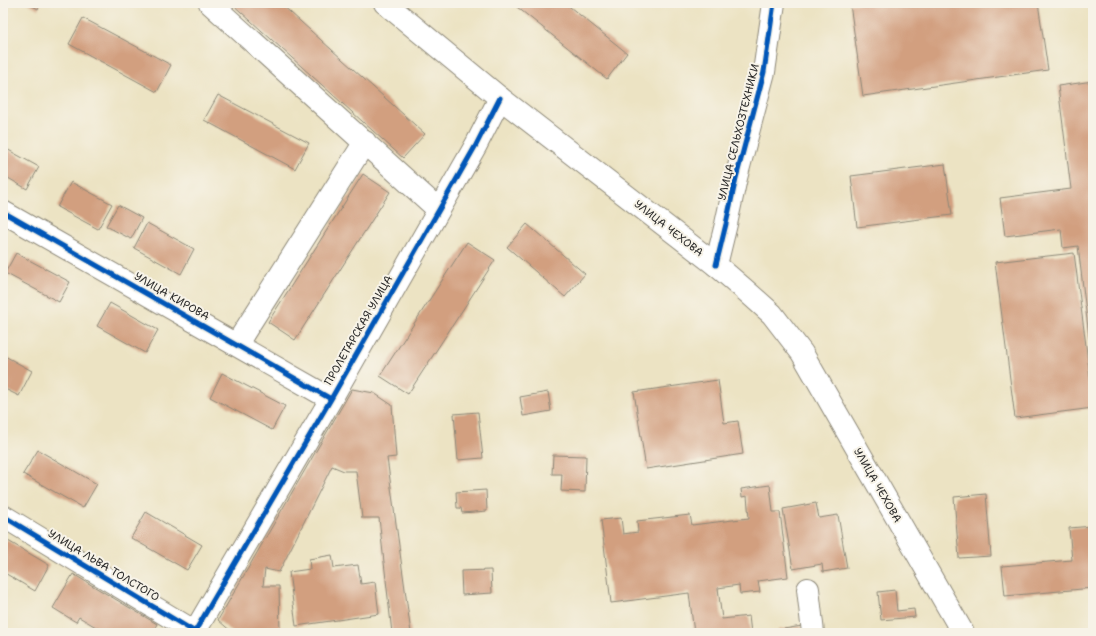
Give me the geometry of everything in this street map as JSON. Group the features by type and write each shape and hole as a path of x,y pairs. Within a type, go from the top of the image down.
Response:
{"street":[{"path":"210,3 439,210"},
{"name":"УЛИЦА ЧЕХОВА","path":"385,3 500,98 716,265 772,314 802,353 962,633"},
{"name":"УЛИЦА СЕЛЬХОЗТЕХНИКИ","path":"716,265 736,178 764,72 774,3"},
{"name":"ПРОЛЕТАРСКАЯ УЛИЦА","path":"195,632 481,137 500,98"},
{"path":"236,344 365,142"},
{"name":"УЛИЦА КИРОВА","path":"3,212 330,399"},
{"name":"УЛИЦА ЛЬВА ТОЛСТОГО","path":"3,516 195,632"},
{"path":"808,589 813,633"}],"building":[{"path":"27,3 41,3 38,9"},
{"path":"231,3 280,3 425,134 403,158"},
{"path":"512,3 565,3 627,53 607,79"},
{"path":"1038,3 1048,70 863,96 850,4"},
{"path":"83,18 171,65 157,92 69,44"},
{"path":"1093,81 1092,361 1078,246 1063,248 1061,229 1005,236 1000,198 1071,189 1058,86"},
{"path":"218,95 309,143 295,169 204,120"},
{"path":"3,147 39,167 27,189 3,175"},
{"path":"945,164 952,215 857,227 851,176"},
{"path":"363,174 390,192 295,340 268,322"},
{"path":"71,182 112,204 98,229 57,207"},
{"path":"118,205 142,218 131,239 106,226"},
{"path":"147,223 194,249 181,274 134,248"},
{"path":"527,224 585,274 565,297 507,247"},
{"path":"467,242 495,260 408,394 380,376"},
{"path":"16,253 70,282 59,302 5,273"},
{"path":"1074,253 1093,408 1015,418 995,262"},
{"path":"110,303 158,330 145,353 97,326"},
{"path":"3,355 32,371 19,396 3,388"},
{"path":"222,373 285,406 272,430 210,397"},
{"path":"718,380 724,423 738,421 743,454 646,469 634,392"},
{"path":"352,389 374,393 392,405 396,457 387,458 411,633 392,633 379,518 362,518 356,471 344,471 332,466 279,572 265,569 263,586 279,586 280,633 233,633 218,620"},
{"path":"548,392 551,411 523,416 520,397"},
{"path":"478,412 483,458 458,460 454,414"},
{"path":"38,450 97,484 83,508 23,474"},
{"path":"553,455 586,456 585,492 561,491 562,474 552,474"},
{"path":"770,485 773,512 780,512 788,577 758,581 760,592 740,594 739,585 718,588 722,619 749,616 751,633 694,633 689,593 611,603 601,520 621,518 623,534 638,532 637,521 690,515 692,525 749,518 747,496 742,497 741,489"},
{"path":"486,490 487,511 462,513 461,508 457,508 456,492"},
{"path":"986,494 991,556 959,558 954,497"},
{"path":"816,503 819,518 838,515 847,568 823,572 822,564 793,569 783,509"},
{"path":"146,512 202,545 187,570 131,538"},
{"path":"1093,526 1093,588 1005,596 1002,566 1072,560 1069,528"},
{"path":"3,538 49,565 35,591 3,572"},
{"path":"332,555 334,568 358,565 361,584 375,582 379,614 296,626 289,572 310,569 309,559"},
{"path":"491,570 492,593 462,595 461,571"},
{"path":"73,574 157,624 152,633 106,633 79,617 76,622 53,608"},
{"path":"895,590 897,611 914,609 915,617 881,620 878,592"},
{"path":"802,626 803,633 779,633 778,630"}],"cycle path":[{"path":"716,265 736,178 764,72 774,3"},
{"path":"194,633 331,399 476,145 500,98"},
{"path":"3,212 331,399"},
{"path":"3,516 195,632"}]}
